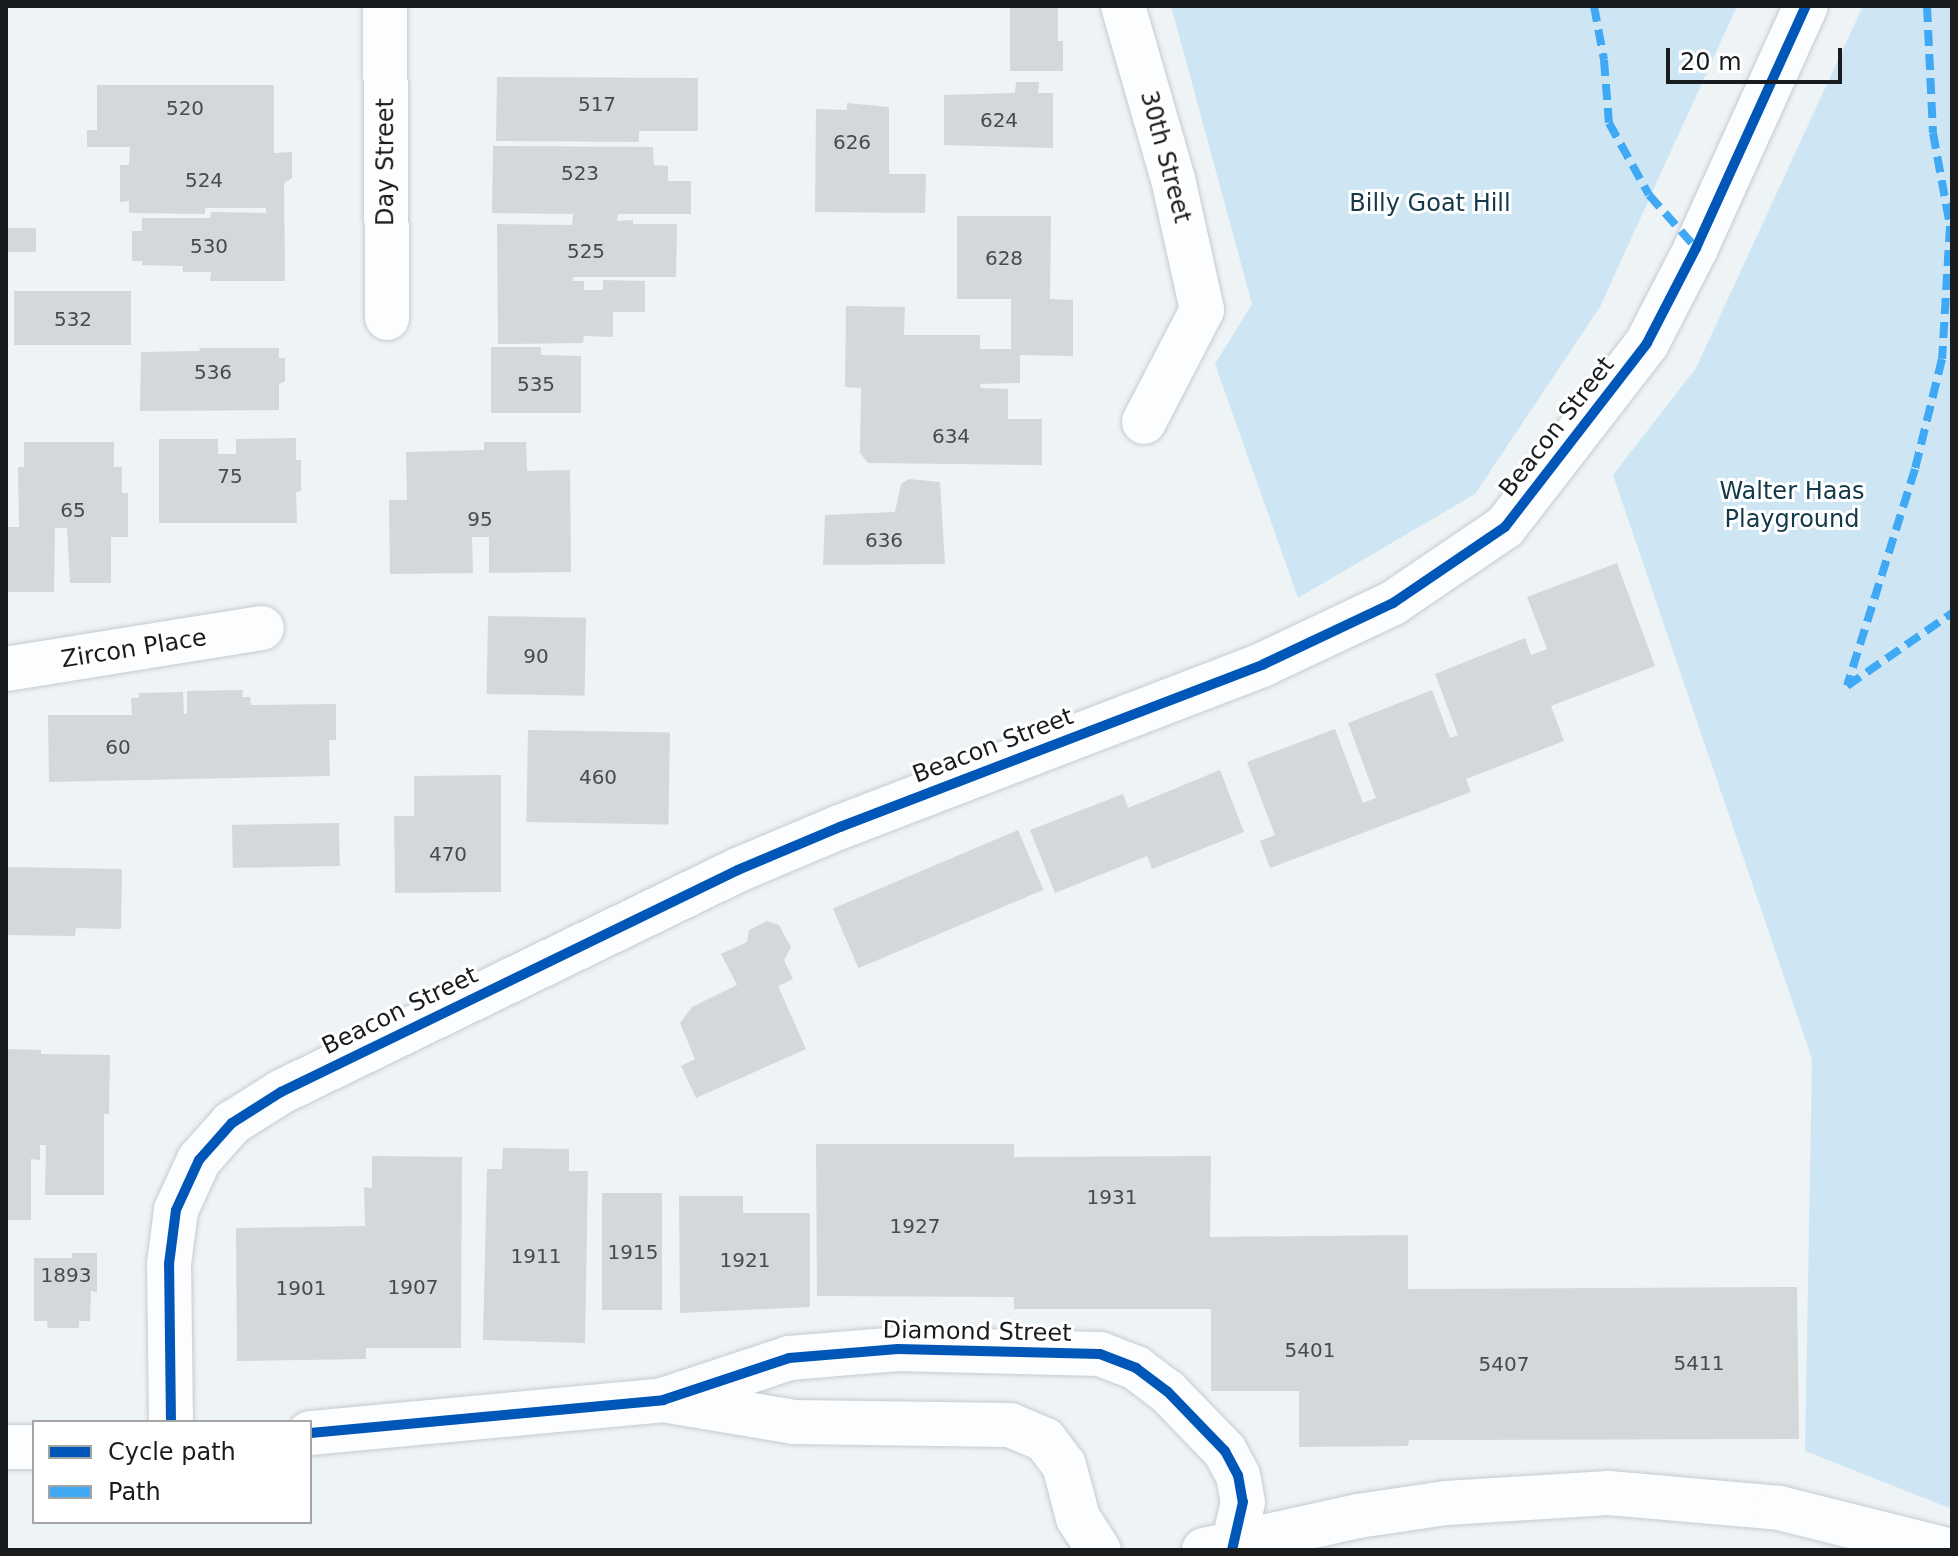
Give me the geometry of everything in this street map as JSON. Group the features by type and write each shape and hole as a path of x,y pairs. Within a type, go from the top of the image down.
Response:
{"street":[{"name":"Day Street","path":"385,6 387,318"},
{"name":"30th Street","path":"1123,6 1173,179 1202,310 1144,422"},
{"name":"Beacon Street","path":"171,1420 169,1264 176,1210 199,1160 232,1123 281,1092 738,870 854,821 1278,657 1393,603 1505,527 1647,343 1696,248 1806,6"},
{"name":"Zircon Place","path":"6,669 262,628"},
{"name":"Diamond Street","path":"312,1433 663,1400 789,1358 898,1349 1100,1354 1136,1368 1167,1391 1225,1451 1238,1475 1243,1502 1225,1547"},
{"name":"Diamond Street","path":"663,1400 794,1422 1010,1425 1045,1440 1064,1465 1078,1518 1099,1550"},
{"path":"6,1447 32,1447"},
{"path":"1225,1547 1358,1516 1446,1503 1609,1493 1779,1508 1947,1550"}],"green space":[{"name":"Billy Goat Hill","path":"1171,6 1737,6 1600,307 1475,494 1298,598 1215,364 1252,304"},
{"name":"Walter Haas Playground","path":"1863,6 1952,6 1952,1509 1805,1451 1812,1059 1613,475 1696,368"}],"building":[{"path":"1010,6 1058,6 1058,41 1063,41 1063,71 1010,71"},
{"path":"497,77 698,78 698,131 639,131 639,142 496,141"},
{"path":"1016,82 1039,82 1038,93 1053,93 1053,148 944,145 944,95 1015,93"},
{"path":"97,85 274,85 274,153 292,152 292,178 284,183 285,281 210,281 211,272 183,272 183,266 142,265 142,261 132,261 132,231 142,231 142,218 210,218 211,212 266,213 266,208 205,208 205,214 129,213 129,201 120,202 120,165 129,165 130,147 87,147 87,130 97,130"},
{"path":"847,103 889,107 889,174 926,174 925,213 815,212 816,109 847,110"},
{"path":"493,146 653,147 654,165 668,166 668,181 691,181 691,214 618,214 617,221 633,220 633,224 677,224 676,277 573,277 573,281 584,281 584,290 603,290 603,280 645,281 645,312 613,312 613,337 584,336 583,343 498,344 497,224 572,225 573,214 492,213"},
{"path":"957,216 1051,216 1050,299 1073,300 1073,356 1020,355 1020,383 980,384 981,388 1008,389 1008,419 1042,419 1042,465 868,463 860,453 861,388 845,387 846,306 905,307 904,335 980,335 980,349 1011,349 1011,299 957,299"},
{"path":"6,228 36,228 36,252 6,252"},
{"path":"14,291 131,291 131,345 14,345"},
{"path":"491,347 541,347 541,355 581,356 581,413 491,413"},
{"path":"199,348 279,348 279,358 285,358 285,381 279,384 279,410 140,411 141,352 200,351"},
{"path":"296,438 296,460 301,460 301,491 296,492 297,523 159,523 159,439 218,439 218,454 236,454 236,439"},
{"path":"24,442 114,442 114,467 122,467 122,493 128,493 128,537 111,537 111,583 70,583 67,528 55,528 54,592 6,592 6,527 19,527 18,467 24,467"},
{"path":"484,442 526,442 527,471 570,470 571,572 489,573 489,537 472,537 473,573 390,574 389,500 407,500 406,452 484,450"},
{"path":"909,479 940,482 945,564 823,565 825,515 895,512 901,484"},
{"path":"1617,563 1655,666 1551,706 1564,741 1466,779 1471,792 1270,868 1260,841 1275,835 1247,762 1335,729 1363,803 1376,798 1348,723 1432,690 1450,738 1458,735 1435,674 1525,638 1531,655 1547,649 1527,597"},
{"path":"488,616 586,618 585,696 487,694"},
{"path":"243,690 242,697 250,697 251,705 336,704 336,740 329,740 330,776 49,782 48,715 132,715 131,698 139,698 139,693 183,692 184,714 187,714 187,691"},
{"path":"528,730 670,732 668,824 526,822"},
{"path":"1220,770 1244,832 1152,869 1147,856 1055,893 1030,830 1123,794 1128,808"},
{"path":"501,775 501,892 395,893 394,816 414,816 414,776"},
{"path":"339,823 340,866 233,868 232,825"},
{"path":"1018,830 1043,890 858,968 833,909"},
{"path":"6,867 122,869 121,929 76,928 75,936 6,935"},
{"path":"767,921 779,925 791,947 784,960 793,979 778,986 806,1049 696,1098 681,1066 695,1059 680,1023 692,1007 737,985 721,954 747,942 749,930"},
{"path":"6,1049 41,1050 41,1054 110,1055 109,1114 104,1114 104,1195 45,1195 46,1145 40,1145 40,1160 31,1159 31,1220 6,1220"},
{"path":"816,1144 1014,1144 1014,1157 1211,1156 1210,1237 1408,1235 1408,1289 1797,1287 1799,1439 1409,1440 1408,1446 1299,1447 1299,1391 1211,1391 1211,1309 1014,1309 1014,1297 817,1296"},
{"path":"503,1148 569,1149 569,1171 588,1171 585,1343 483,1340 487,1169 502,1169"},
{"path":"372,1156 462,1157 461,1348 366,1348 366,1359 237,1361 236,1228 365,1226 364,1187 372,1188"},
{"path":"602,1193 662,1193 662,1310 602,1310"},
{"path":"679,1196 743,1196 743,1213 810,1213 810,1307 680,1313"},
{"path":"72,1253 97,1253 97,1292 91,1291 90,1321 79,1321 79,1328 48,1328 47,1321 34,1321 34,1258 72,1258"}],"marked path":[{"path":"1594,6 1604,60 1609,123 1649,195 1696,248"},
{"path":"1927,6 1933,133 1950,226 1942,359 1915,469 1847,686 1952,613"}],"cycle path":[{"path":"171,1420 169,1264 176,1210 199,1160 232,1123 281,1092 738,870 840,827 1264,664 1393,603 1505,527 1647,343 1696,248 1806,6"},
{"path":"312,1433 663,1400 789,1358 898,1349 1100,1354 1136,1368 1167,1391 1225,1451 1238,1475 1243,1502 1232,1550"}]}
